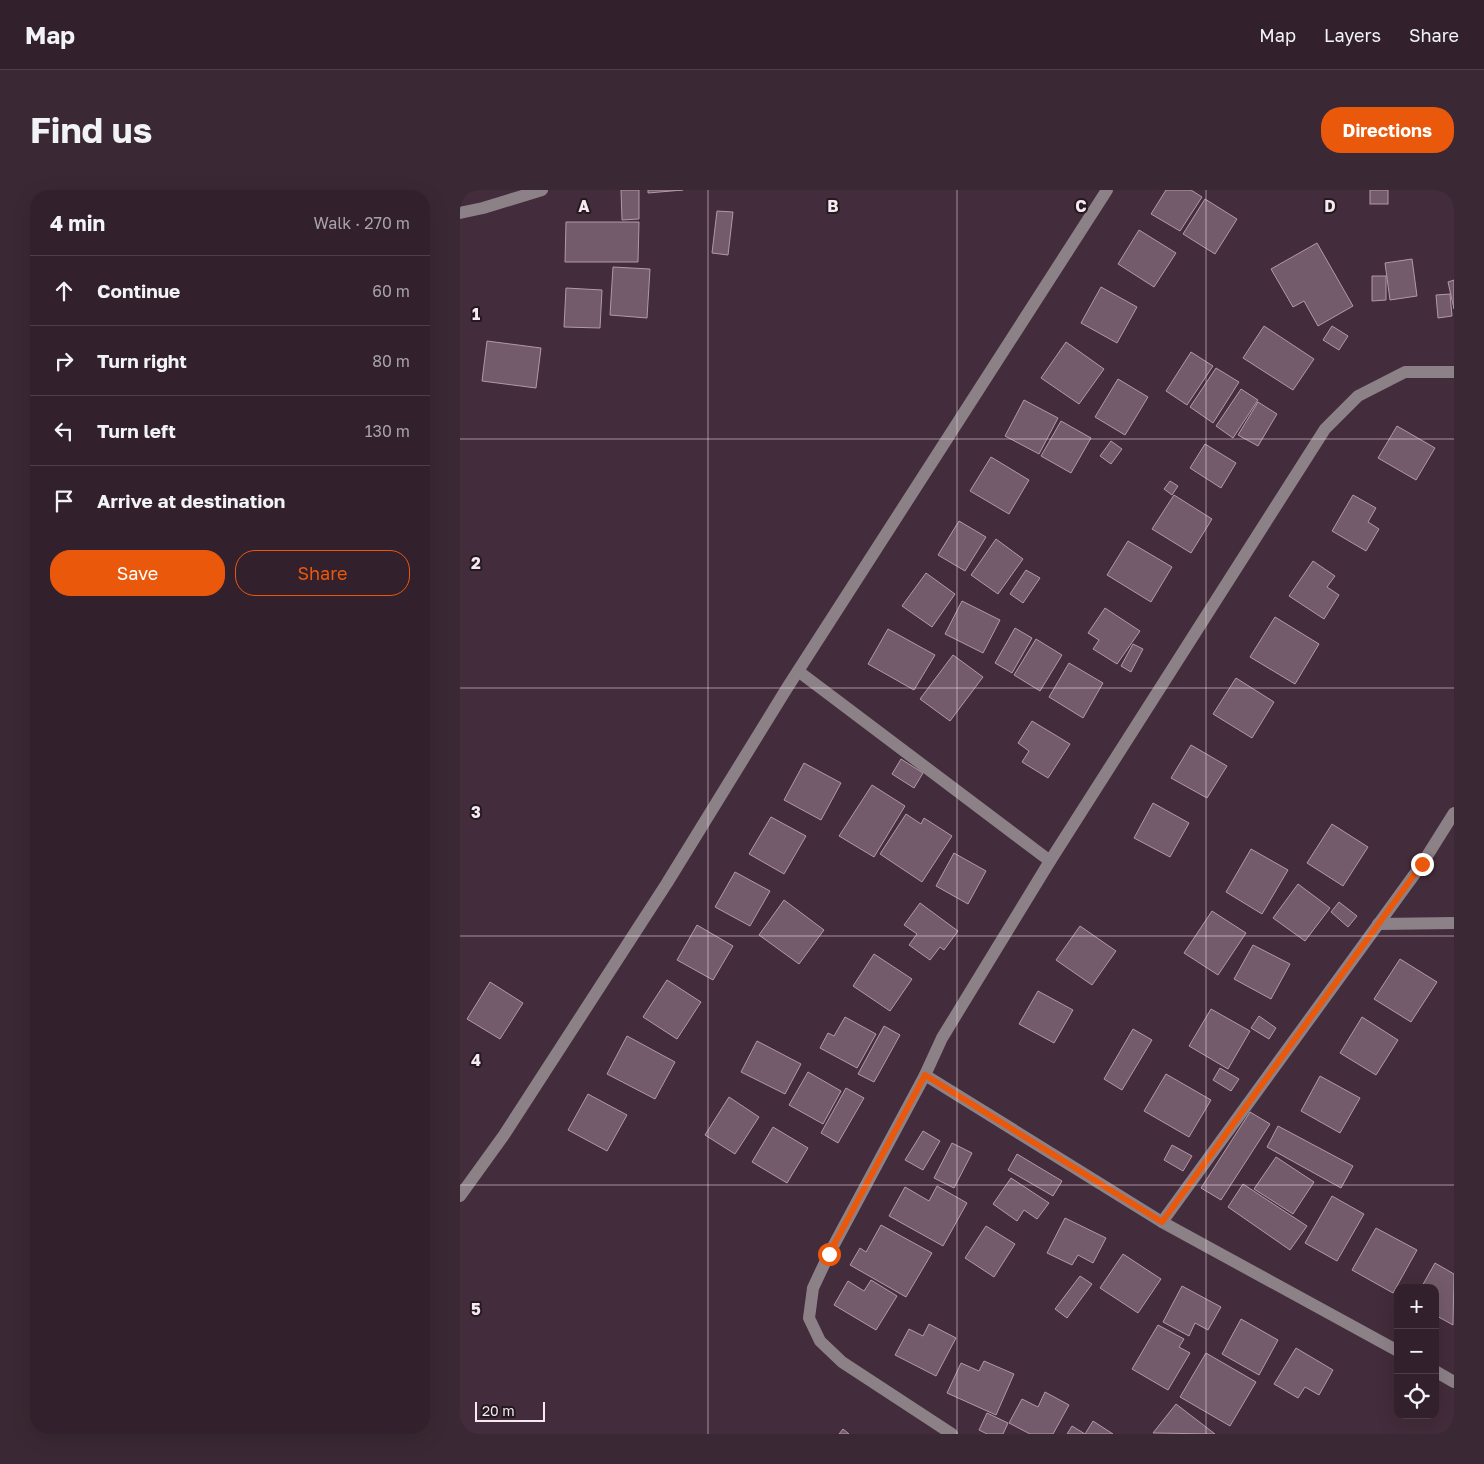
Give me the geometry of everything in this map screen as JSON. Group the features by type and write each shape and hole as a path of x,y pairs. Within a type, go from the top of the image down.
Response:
{"street":[{"path":"460,213 542,190"},
{"path":"460,1196 504,1135 667,883 798,671 1107,190"},
{"path":"952,1434 842,1362 820,1341 809,1318 813,1288 825,1262 925,1075 942,1038 1050,861 1325,428 1358,396 1405,372 1454,372"},
{"path":"798,671 1050,861"},
{"path":"1162,1222 1422,864 1454,814"},
{"path":"1378,924 1454,923"},
{"path":"925,1075 1162,1222 1394,1349"},
{"path":"1439,1373 1454,1382"}],"building":[{"path":"621,190 639,190 639,219 622,220"},
{"path":"648,190 683,190 648,193"},
{"path":"1166,190 1191,190 1202,197 1180,231 1151,214"},
{"path":"1370,190 1388,190 1388,204 1370,204"},
{"path":"1205,199 1237,219 1215,254 1183,234"},
{"path":"717,211 733,212 728,255 712,253"},
{"path":"566,222 639,222 638,262 565,262"},
{"path":"1139,230 1176,253 1154,287 1118,264"},
{"path":"1317,243 1353,306 1318,326 1304,301 1293,307 1271,269"},
{"path":"1412,259 1417,296 1390,300 1385,263"},
{"path":"613,267 650,269 647,318 610,315"},
{"path":"1372,276 1386,276 1386,300 1372,301"},
{"path":"1454,280 1454,309 1448,282"},
{"path":"1101,287 1137,307 1117,343 1081,323"},
{"path":"566,288 602,290 600,328 564,327"},
{"path":"1450,294 1452,316 1438,318 1436,295"},
{"path":"1264,326 1314,359 1293,390 1243,358"},
{"path":"1332,326 1348,336 1339,350 1323,340"},
{"path":"487,341 541,348 536,388 482,381"},
{"path":"1066,342 1104,369 1079,404 1041,378"},
{"path":"1191,352 1213,366 1187,405 1166,391"},
{"path":"1216,368 1239,382 1213,423 1190,407"},
{"path":"1118,379 1148,397 1125,435 1095,417"},
{"path":"1241,389 1258,400 1233,438 1216,426"},
{"path":"1024,400 1058,418 1039,454 1005,436"},
{"path":"1258,402 1277,414 1258,446 1238,435"},
{"path":"1061,421 1091,438 1071,473 1041,456"},
{"path":"1397,426 1435,448 1416,480 1378,458"},
{"path":"1111,441 1122,449 1111,464 1100,456"},
{"path":"1205,444 1236,463 1221,488 1190,468"},
{"path":"991,457 1029,480 1009,514 970,491"},
{"path":"1170,481 1178,486 1172,495 1164,489"},
{"path":"1174,495 1212,519 1191,553 1152,529"},
{"path":"1353,495 1376,508 1368,522 1379,529 1366,551 1332,531"},
{"path":"959,521 986,537 965,571 938,555"},
{"path":"996,539 1023,559 998,594 971,575"},
{"path":"1128,541 1172,567 1151,602 1107,575"},
{"path":"1313,561 1335,576 1327,587 1339,595 1324,619 1289,596"},
{"path":"1026,570 1040,578 1023,603 1010,594"},
{"path":"926,573 955,594 932,627 902,606"},
{"path":"962,601 1000,620 983,653 945,634"},
{"path":"1105,608 1140,631 1117,664 1093,649 1099,640 1088,633"},
{"path":"1275,617 1319,644 1295,684 1250,657"},
{"path":"1015,628 1032,638 1012,673 995,663"},
{"path":"888,629 935,655 914,690 868,664"},
{"path":"1036,639 1062,655 1040,691 1014,675"},
{"path":"1133,644 1143,649 1131,672 1121,666"},
{"path":"953,655 983,677 950,721 920,699"},
{"path":"1069,663 1103,683 1083,718 1049,697"},
{"path":"1236,678 1274,702 1252,738 1213,714"},
{"path":"1032,721 1070,744 1048,778 1022,762 1029,751 1018,743"},
{"path":"1191,745 1227,766 1207,798 1171,778"},
{"path":"901,759 923,773 914,788 892,774"},
{"path":"804,763 841,783 821,820 784,800"},
{"path":"872,785 905,806 874,857 839,836"},
{"path":"1153,803 1189,823 1170,857 1134,838"},
{"path":"906,814 921,824 924,818 952,836 922,882 880,854"},
{"path":"771,817 806,836 784,874 749,854"},
{"path":"1332,824 1368,847 1343,886 1307,863"},
{"path":"1251,849 1288,870 1262,914 1226,892"},
{"path":"954,853 986,871 968,904 936,886"},
{"path":"735,872 770,891 750,926 715,907"},
{"path":"1298,884 1330,908 1305,941 1273,918"},
{"path":"784,900 824,930 799,964 759,935"},
{"path":"1339,902 1357,916 1348,927 1331,912"},
{"path":"920,903 958,931 944,950 940,947 930,960 909,945 917,934 904,925"},
{"path":"1212,911 1246,933 1218,975 1184,953"},
{"path":"697,925 733,946 713,980 677,960"},
{"path":"1080,926 1116,951 1092,985 1056,960"},
{"path":"1253,945 1290,964 1271,999 1234,979"},
{"path":"874,954 912,979 890,1011 853,986"},
{"path":"1400,959 1437,982 1411,1022 1374,999"},
{"path":"667,980 701,1002 677,1039 643,1017"},
{"path":"490,982 523,1003 500,1039 467,1019"},
{"path":"1038,991 1073,1010 1054,1043 1019,1024"},
{"path":"1211,1009 1250,1031 1228,1069 1189,1046"},
{"path":"1259,1016 1276,1028 1269,1039 1251,1028"},
{"path":"845,1017 876,1034 857,1068 820,1048 828,1033 834,1036"},
{"path":"1362,1017 1398,1040 1376,1075 1340,1053"},
{"path":"884,1026 900,1035 874,1082 858,1074"},
{"path":"1133,1029 1152,1040 1122,1090 1104,1079"},
{"path":"627,1036 675,1062 655,1099 607,1074"},
{"path":"757,1041 801,1064 785,1094 741,1072"},
{"path":"1220,1068 1239,1079 1231,1091 1213,1080"},
{"path":"808,1072 841,1091 823,1124 789,1105"},
{"path":"1166,1074 1211,1100 1189,1137 1144,1111"},
{"path":"1320,1076 1360,1098 1340,1133 1301,1111"},
{"path":"846,1088 864,1098 838,1143 821,1133"},
{"path":"588,1094 627,1115 607,1151 568,1130"},
{"path":"729,1097 759,1117 735,1154 705,1135"},
{"path":"1250,1112 1270,1124 1221,1200 1201,1188"},
{"path":"1278,1126 1353,1166 1341,1188 1267,1147"},
{"path":"773,1127 808,1148 787,1183 752,1162"},
{"path":"923,1131 940,1141 923,1170 905,1160"},
{"path":"952,1143 972,1153 954,1188 934,1178"},
{"path":"1172,1145 1192,1156 1183,1171 1164,1160"},
{"path":"1017,1154 1062,1181 1053,1196 1008,1170"},
{"path":"1276,1157 1314,1182 1293,1214 1254,1189"},
{"path":"1011,1178 1049,1203 1037,1219 1024,1210 1017,1221 993,1204"},
{"path":"1243,1184 1307,1226 1290,1250 1228,1207"},
{"path":"937,1186 967,1203 943,1246 889,1216 905,1187 929,1201"},
{"path":"1332,1196 1364,1214 1337,1261 1305,1243"},
{"path":"1065,1218 1106,1238 1093,1263 1078,1255 1072,1265 1047,1253"},
{"path":"881,1225 932,1253 906,1297 850,1265 860,1248 866,1252"},
{"path":"986,1226 1015,1244 994,1277 965,1258"},
{"path":"1376,1228 1417,1250 1398,1284 1394,1284 1393,1293 1352,1270"},
{"path":"1123,1254 1161,1279 1138,1313 1100,1288"},
{"path":"1435,1263 1454,1274 1453,1325 1439,1317 1439,1284 1423,1284"},
{"path":"1080,1276 1092,1284 1067,1318 1055,1309"},
{"path":"871,1280 897,1296 876,1330 834,1305 848,1281 864,1291"},
{"path":"1182,1286 1221,1307 1208,1330 1195,1323 1189,1336 1163,1322"},
{"path":"1241,1319 1278,1340 1259,1375 1222,1354"},
{"path":"929,1324 956,1338 936,1376 895,1355 909,1329 923,1336"},
{"path":"1158,1325 1184,1339 1179,1347 1190,1353 1168,1390 1132,1369"},
{"path":"1296,1348 1333,1370 1319,1395 1305,1387 1298,1398 1274,1384"},
{"path":"1206,1353 1256,1382 1230,1426 1180,1397"},
{"path":"984,1361 1014,1374 996,1415 947,1393 961,1363 979,1371"},
{"path":"1045,1392 1069,1405 1053,1434 1030,1434 1009,1423 1022,1399 1038,1407"},
{"path":"1176,1404 1215,1434 1153,1433"},
{"path":"987,1413 1008,1423 1003,1434 987,1434 979,1430"},
{"path":"1093,1421 1113,1434 1085,1434"},
{"path":"1072,1426 1085,1434 1067,1434"},
{"path":"843,1429 849,1434 839,1434"}],"route":[{"path":"829,1254 925,1075 1162,1222 1422,864"}]}
